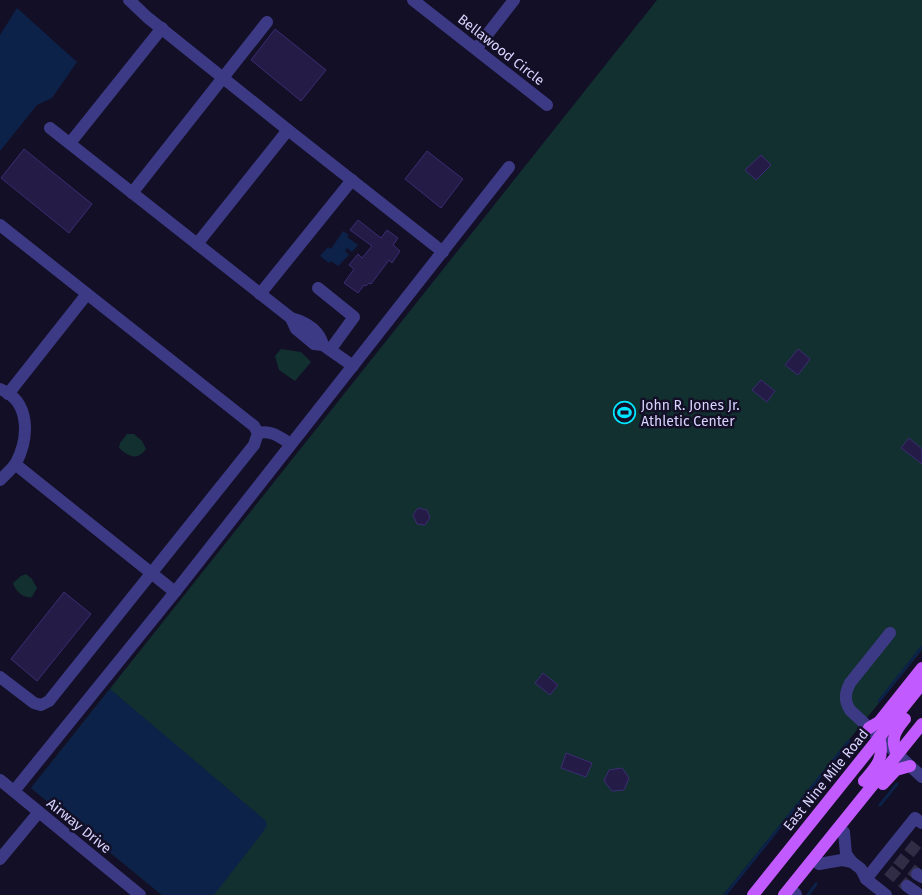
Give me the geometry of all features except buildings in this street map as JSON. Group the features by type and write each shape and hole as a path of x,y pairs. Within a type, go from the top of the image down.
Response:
{"main road":[{"path":"869,728 879,722 922,668"},
{"name":"East Nine Mile Road","path":"753,895 922,684"},
{"path":"897,754 893,738 895,731 922,698"},
{"path":"792,895 897,754 922,724"},
{"path":"776,895 874,769 881,758 882,746 879,737"},
{"path":"792,895 892,774 896,770 910,766"}],"street":[{"path":"129,0 223,79 443,252"},
{"name":"Bellawood Circle","path":"413,0 547,105"},
{"path":"476,49 514,0"},
{"path":"132,192 267,22"},
{"path":"70,144 162,28"},
{"path":"50,128 291,318 304,322 320,334 326,347 353,366"},
{"path":"197,244 288,130"},
{"path":"14,791 175,592 509,168"},
{"path":"260,294 352,180"},
{"path":"0,225 254,426 258,433 254,445 49,701 41,705 34,703 0,677"},
{"path":"318,288 354,317 326,347"},
{"path":"0,480 15,464 25,438 25,418 18,402 4,392 87,294"},
{"path":"258,433 266,431 291,444"},
{"path":"15,464 175,592"},
{"path":"890,633 850,683 845,692 846,704 850,710 922,777"},
{"name":"Airway Drive","path":"0,780 140,895"},
{"path":"0,859 39,812"},
{"path":"866,880 883,867 893,855 903,842 915,818 922,823"},
{"path":"844,832 845,850 852,862 861,869 866,880 886,895"},
{"path":"819,864 842,860 852,862"}],"green space":[{"name":"John R. Jones Jr. Athletic Center","path":"657,0 922,0 922,650 723,895 162,895 31,788"},
{"path":"281,349 301,352 311,362 295,381 279,370 275,356"},
{"path":"127,434 134,434 142,441 146,449 143,453 133,456 126,454 119,448 120,443"},
{"path":"26,574 32,579 37,588 32,597 20,594 13,583"}],"water":[{"path":"17,8 77,62 52,98 37,105 0,151 0,35"},
{"path":"343,231 349,235 347,237 358,245 352,252 347,248 345,251 349,255 338,266 331,261 329,263 320,256 328,247 331,249"},
{"path":"110,689 265,820 267,825 263,832 214,895 162,895 31,788"}],"waterway":[{"path":"879,701 922,647"},
{"path":"725,895 849,741"},
{"path":"880,805 897,784"},
{"path":"808,895 816,884"}],"tunnel":[{"path":"908,845 922,856"},
{"path":"897,858 917,874"},
{"path":"888,870 907,886"}],"place":[{"name":"John R. Jones Jr. Athletic Center","path":"625,413"}]}
